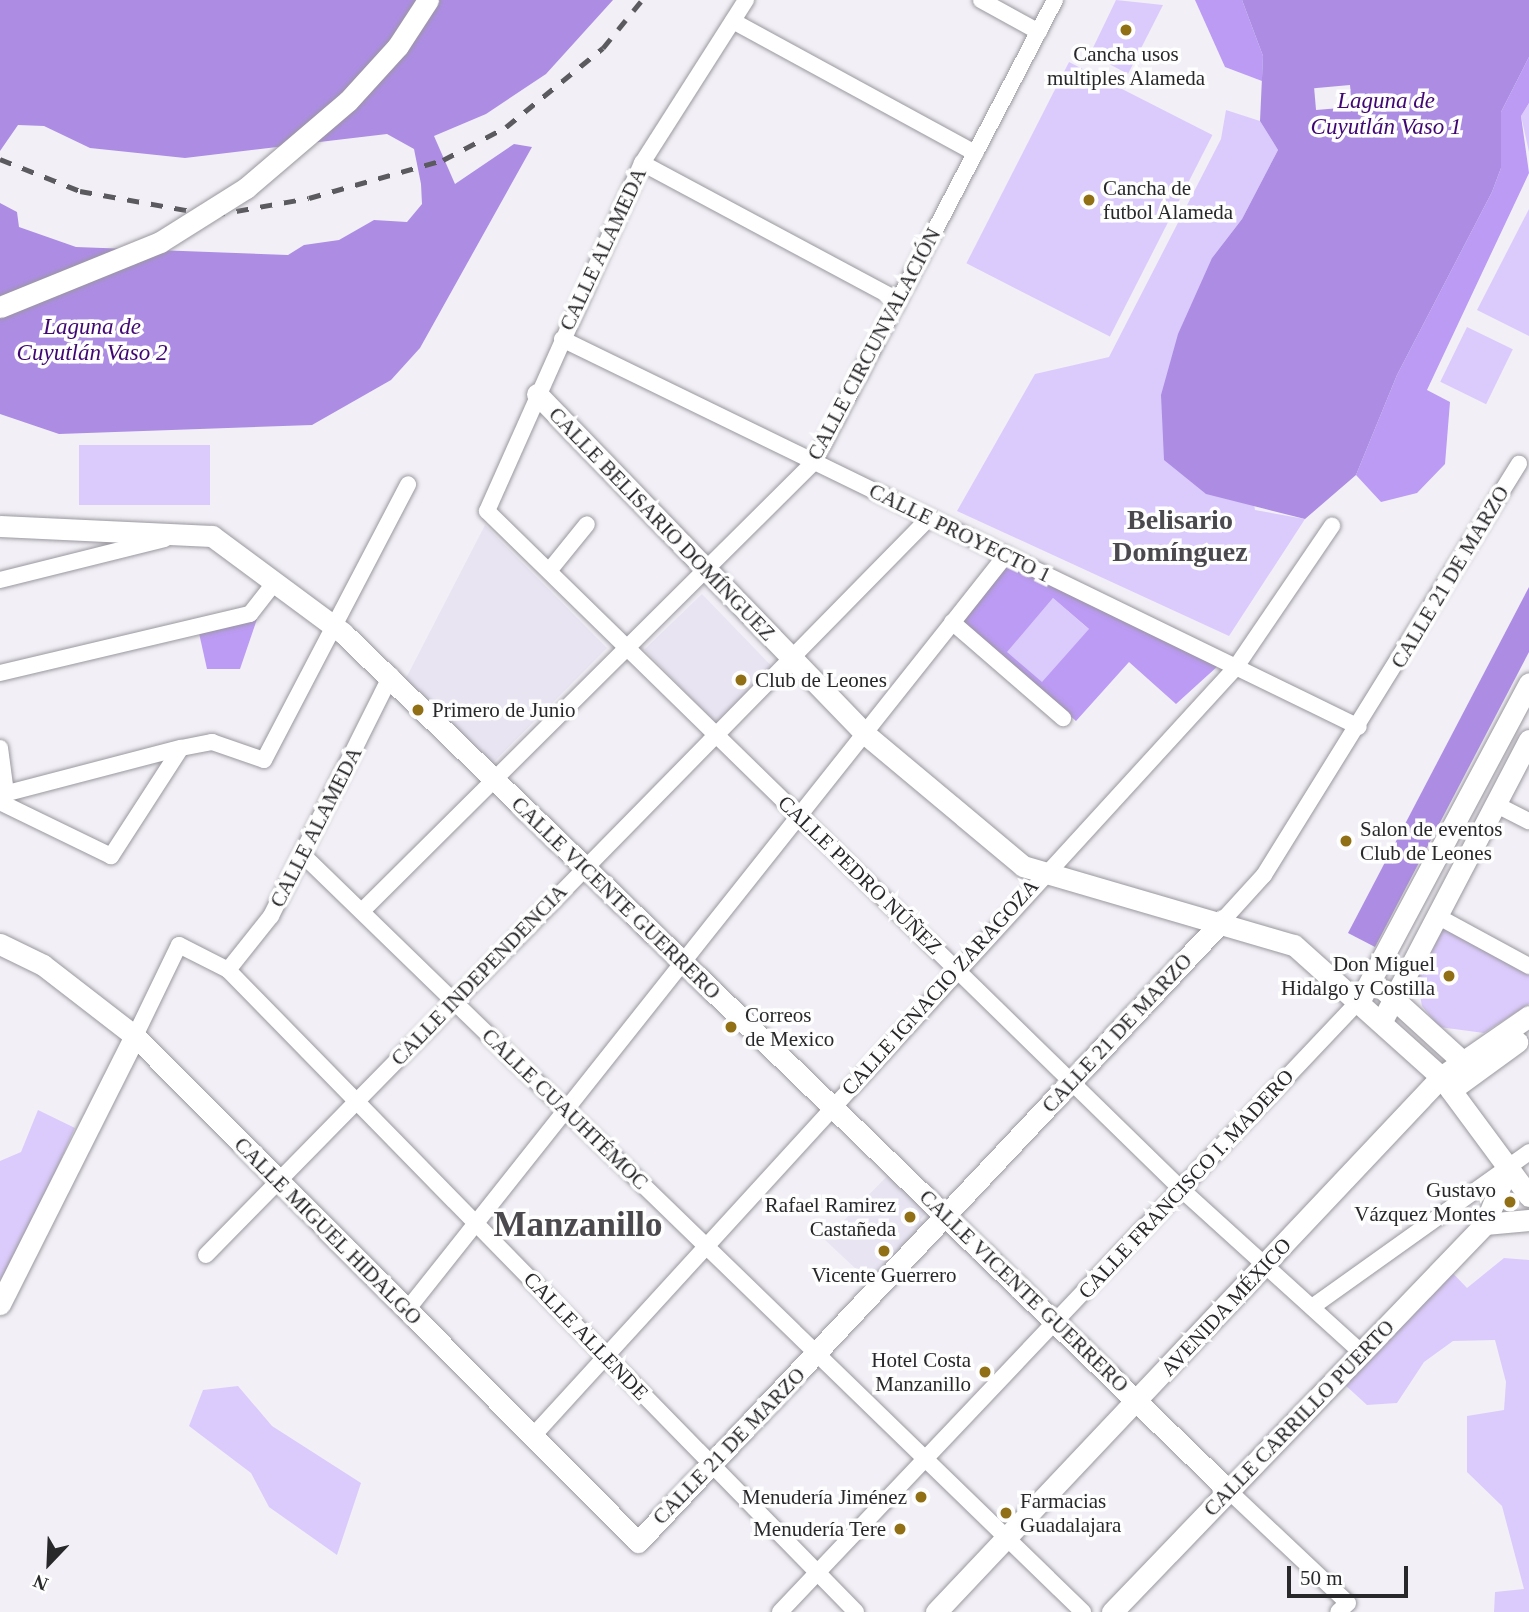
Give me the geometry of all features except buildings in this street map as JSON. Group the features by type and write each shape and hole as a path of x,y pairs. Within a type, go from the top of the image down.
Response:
{"street":[{"path":"0,307 160,242 246,188 348,101 398,46 428,0"},
{"name":"CALLE ALAMEDA","path":"487,511 642,163 746,0"},
{"path":"981,0 1038,32"},
{"name":"CALLE CIRCUNVALACIÓN","path":"363,909 814,462 1055,0"},
{"path":"733,21 975,153"},
{"path":"642,163 898,300"},
{"name":"CALLE PROYECTO 1","path":"562,339 1359,727"},
{"name":"CALLE BELISARIO DOMÍNGUEZ","path":"537,394 864,733 1023,866 1042,875 1223,920 1294,945 1326,970 1366,991"},
{"name":"CALLE 21 DE MARZO","path":"638,1542 1264,875 1359,727 1519,464"},
{"path":"2,797 212,742 264,760 408,484"},
{"name":"CALLE PEDRO NÚÑEZ","path":"487,511 1181,1189 1362,1353"},
{"name":"CALLE INDEPENDENCIA","path":"206,1255 280,1182 453,1000 929,518"},
{"path":"549,571 587,524"},
{"name":"CALLE VICENTE GUERRERO","path":"0,526 165,539 212,536 272,586 335,628 391,676 494,780 1228,1491"},
{"name":"CALLE IGNACIO ZARAGOZA","path":"532,1437 956,969 1236,667 1332,526"},
{"path":"0,580 165,539"},
{"path":"407,1310 564,1107 1006,555"},
{"path":"0,673 250,614 272,586"},
{"path":"953,622 1063,718"},
{"name":"CALLE ALAMEDA","path":"229,970 271,916 391,676"},
{"path":"1366,991 1529,683"},
{"path":"1382,1021 1529,740"},
{"path":"0,748 2,797"},
{"path":"2,797 111,856 181,748"},
{"path":"1495,804 1529,821"},
{"name":"CALLE CUAUHTÉMOC","path":"303,855 363,909 453,1000 1083,1612"},
{"path":"1437,916 1529,966"},
{"name":"CALLE MIGUEL HIDALGO","path":"0,944 43,965 135,1036 638,1542"},
{"name":"CALLE ALLENDE","path":"135,1036 179,945 229,970 856,1612"},
{"path":"1366,991 1395,997 1464,1062"},
{"path":"1366,991 1382,1021 1446,1084 1529,1196"},
{"name":"CALLE FRANCISCO I. MADERO","path":"780,1612 1366,991"},
{"name":"AVENIDA MÉXICO","path":"936,1612 1265,1265 1446,1084 1464,1062 1529,1016"},
{"name":"AVENIDA MÉXICO","path":"1446,1084 1529,1033"},
{"path":"0,1304 135,1036"},
{"path":"1312,1307 1529,1152"},
{"name":"CALLE CARRILLO PUERTO","path":"1112,1612 1485,1224 1508,1167"},
{"path":"1485,1224 1529,1220"},
{"path":"1228,1491 1343,1607"}],"shaded area":[{"name":"Cancha usos multiples Alameda","path":"1116,0 1163,5 1128,74 1090,54"},
{"path":"1195,0 1242,0 1263,56 1262,81 1225,67"},
{"path":"1529,57 1529,103 1521,116 1529,173 1427,390 1450,402 1445,464 1417,493 1381,502 1356,475 1397,375 1492,192 1501,168 1501,112"},
{"name":"Cancha de futbol Alameda","path":"1069,62 1212,135 1110,336 966,263"},
{"path":"1529,103 1529,152 1521,116"},
{"path":"1226,110 1260,121 1278,150 1242,219 1212,258 1255,510 1305,519 1229,636 957,511 1035,374 1109,357 1221,139"},
{"path":"1529,209 1529,336 1477,310"},
{"path":"1467,327 1513,349 1486,404 1440,382"},
{"path":"79,445 210,445 210,505 79,505"},
{"path":"485,525 607,648 490,766 404,682"},
{"path":"1013,559 1219,665 1176,704 1129,662 1076,721 961,620","holes":["1053,598 1089,629 1042,682 1007,652"]},
{"path":"702,594 774,668 716,724 644,650"},
{"path":"1053,598 1089,629 1042,684 1006,652"},
{"path":"257,619 240,669 207,669 199,633"},
{"path":"1444,927 1529,974 1529,1004 1484,1033 1439,1027 1422,1006 1417,980"},
{"path":"38,1110 75,1128 0,1296 0,1161 21,1152"},
{"path":"889,1174 928,1211 920,1220 927,1226 872,1284 825,1240"},
{"path":"1504,1258 1529,1260 1529,1612 1494,1612 1495,1592 1524,1589 1502,1506 1467,1472 1467,1416 1504,1410 1506,1382 1495,1340 1453,1341 1424,1362 1397,1403 1367,1405 1344,1384 1448,1268 1467,1288"},
{"path":"238,1386 272,1426 361,1483 337,1555 269,1507 251,1473 189,1426 203,1390"}],"water":[{"name":"Laguna de Cuyutlán Vaso 2","path":"0,0 613,0 546,74 486,114 434,136 455,184 514,144 532,147 420,348 391,380 312,425 59,434 0,414 0,203 17,212 19,227 76,247 288,255 304,245 339,240 374,220 407,222 422,204 421,184 414,149 387,134 185,158 90,148 44,126 18,125 0,151"},
{"name":"Laguna de Cuyutlán Vaso 1","path":"1242,0 1529,0 1529,57 1501,112 1501,168 1492,192 1397,375 1356,475 1305,519 1206,494 1164,460 1161,395 1178,334 1212,258 1242,219 1278,150 1260,121 1263,56"},
{"path":"1529,587 1529,652 1375,947 1348,933"}],"pier":[{"path":"1350,85 1352,107 1316,110 1314,88"}],"railway":[{"path":"0,159 80,191 213,215 309,198 443,160 506,127 603,48 642,0"}],"place":[{"name":"Cancha usos multiples Alameda","path":"1126,30"},
{"name":"Cancha de futbol Alameda","path":"1089,200"},
{"name":"Club de Leones","path":"741,680"},
{"name":"Primero de Junio","path":"418,710"},
{"name":"Salon de eventos Club de Leones","path":"1346,841"},
{"name":"Don Miguel Hidalgo y Costilla","path":"1449,976"},
{"name":"Correos de Mexico","path":"731,1027"},
{"name":"Gustavo Vázquez Montes","path":"1510,1202"},
{"name":"Rafael Ramirez Castañeda","path":"910,1217"},
{"name":"Vicente Guerrero","path":"884,1251"},
{"name":"Hotel Costa Manzanillo","path":"985,1372"},
{"name":"Menudería Jiménez","path":"921,1497"},
{"name":"Farmacias Guadalajara","path":"1006,1513"},
{"name":"Menudería Tere","path":"900,1529"}],"district":[{"name":"Belisario Domínguez","path":"1180,536"},
{"name":"Manzanillo","path":"578,1225"}]}
